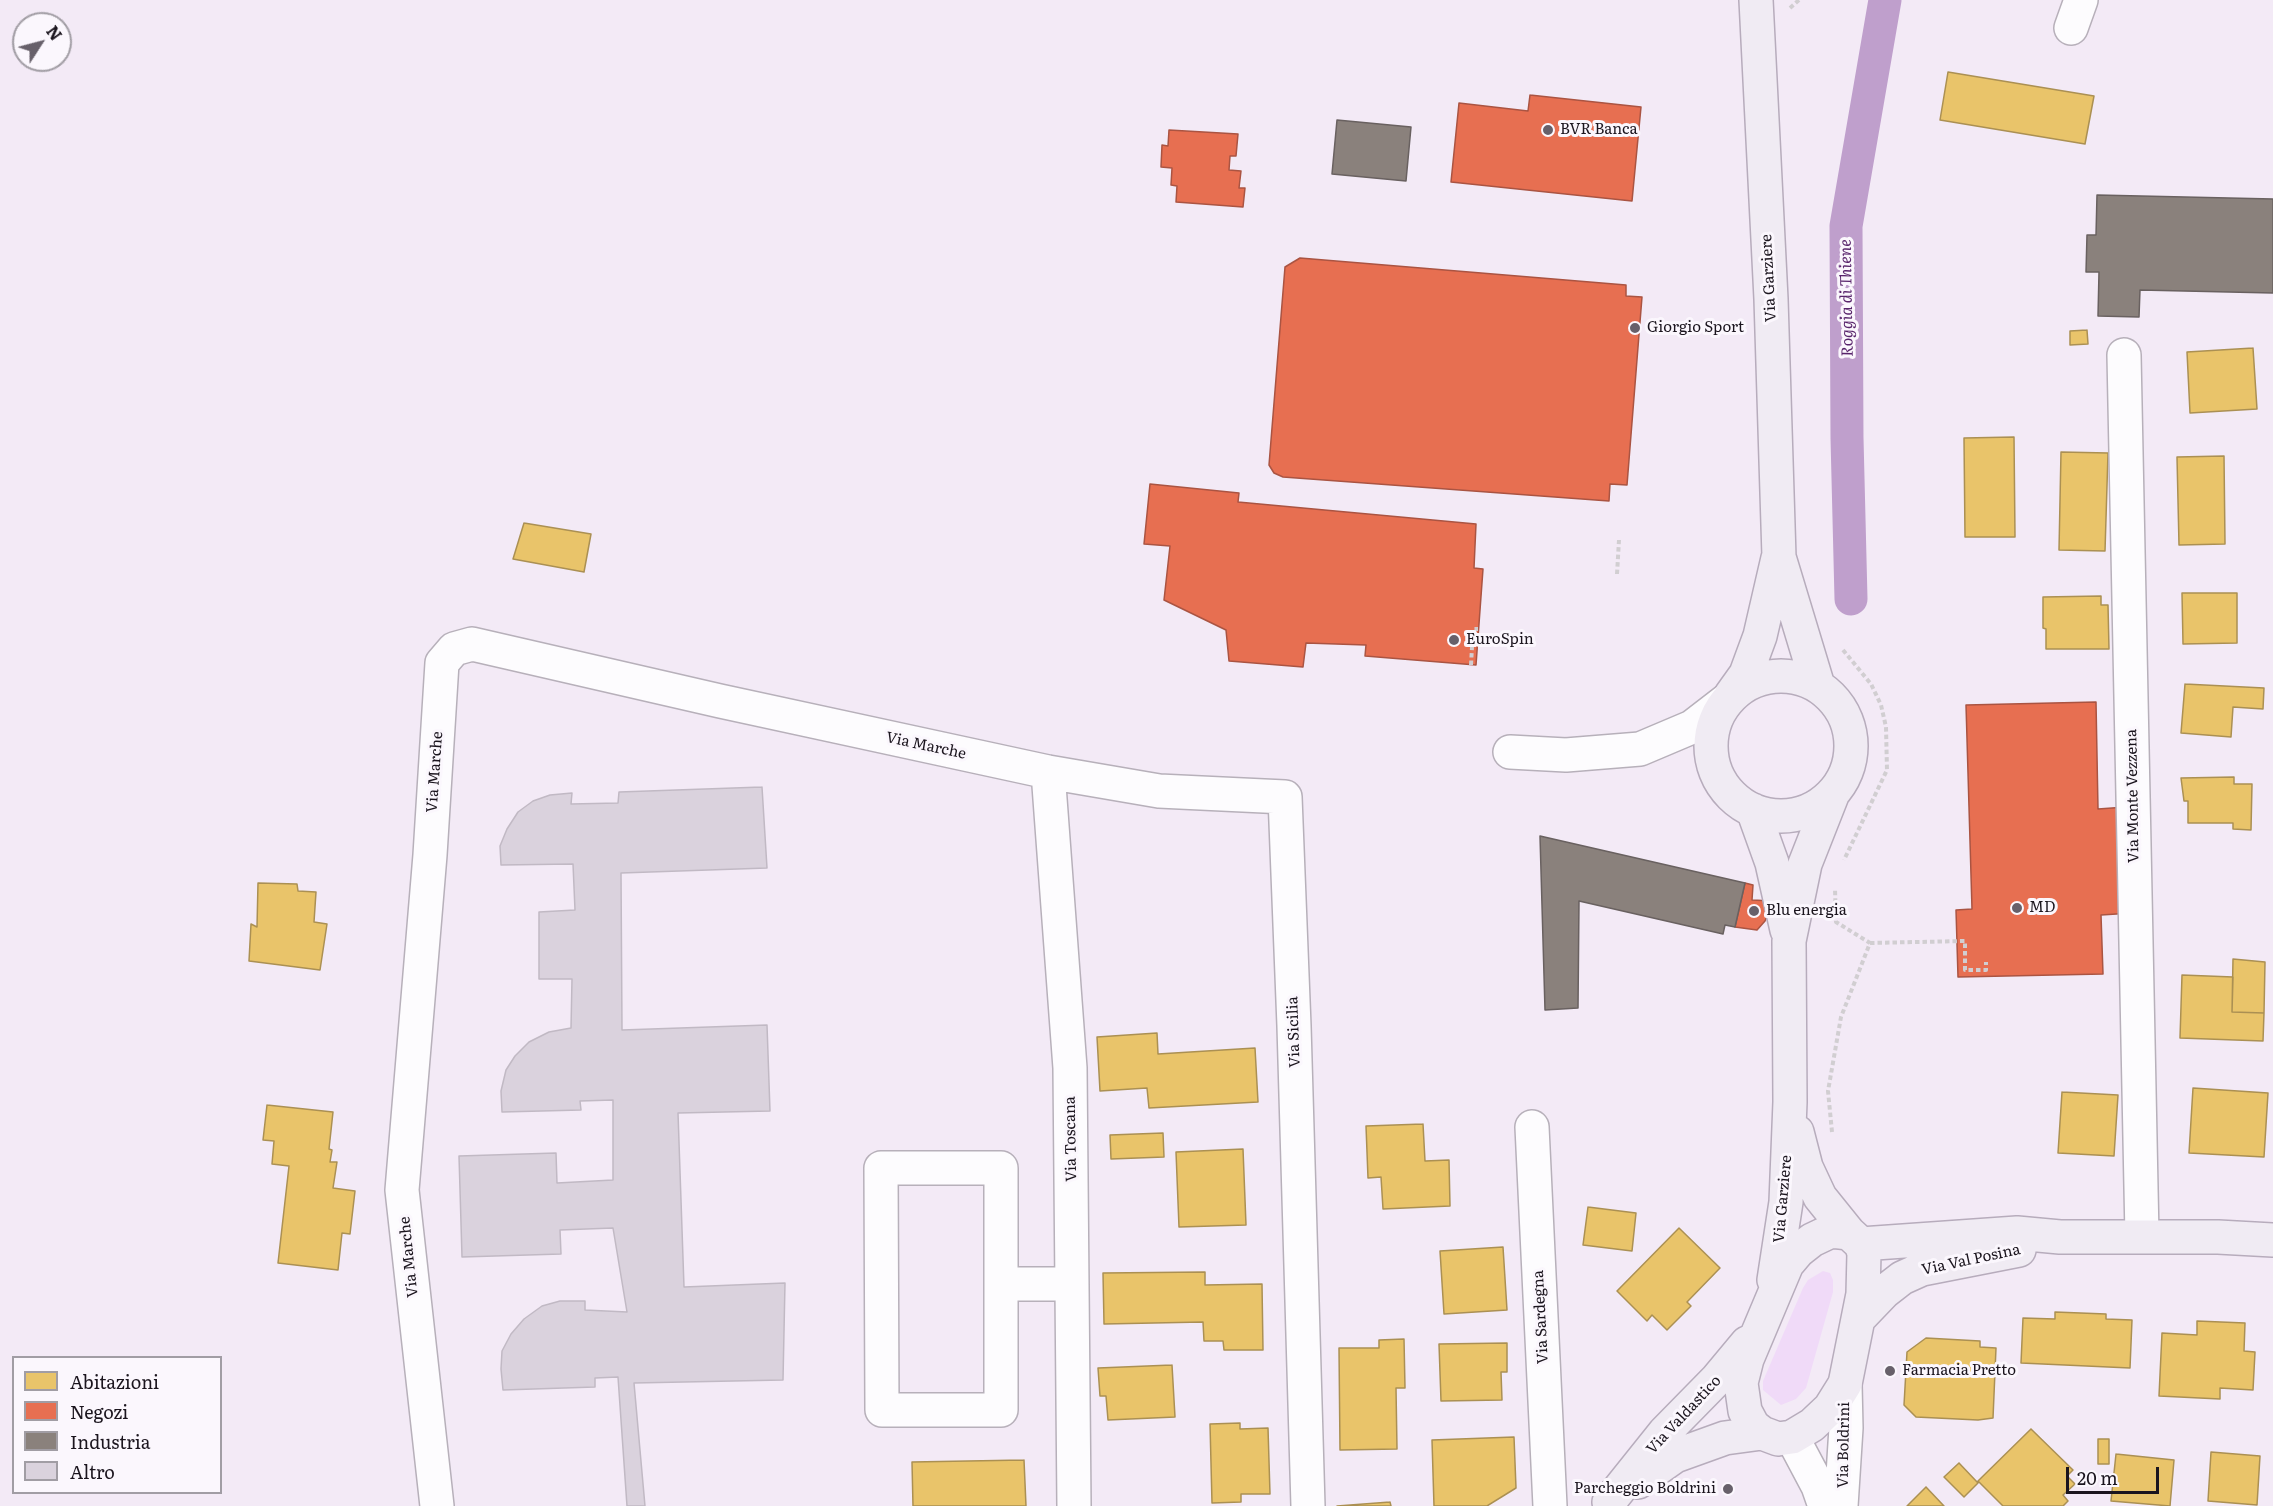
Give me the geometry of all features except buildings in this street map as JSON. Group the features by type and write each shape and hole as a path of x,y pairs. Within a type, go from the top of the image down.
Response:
{"main road":[{"name":"Via Garziere","path":"1756,0 1771,299 1779,557 1818,686"},
{"name":"Via Garziere","path":"1727,700 1742,687 1760,679 1780,676 1799,678 1818,686 1833,699 1845,716 1850,736 1850,757 1845,776 1833,793 1822,803 1795,815 1767,814 1753,810 1731,795 1717,774 1711,748 1714,723 1727,700 1746,674 1760,636 1779,557"},
{"name":"Via Garziere","path":"1789,941 1805,864 1833,793"},
{"name":"Via Garziere","path":"1753,810 1772,863 1789,941 1790,1102 1786,1202 1772,1297"},
{"name":"Via Garziere","path":"1790,1102 1806,1167 1812,1182 1820,1197 1855,1238"},
{"name":"Via Val Posina","path":"1772,1297 1787,1264 1798,1251 1821,1234 1831,1231 1855,1238 2017,1233 2061,1238 2142,1236 2273,1240"},
{"path":"1772,1297 1747,1359 1741,1383 1745,1411 1753,1425 1777,1435 1812,1425 1830,1408 1845,1384 1860,1317 1864,1266 1864,1253 1855,1238"},
{"name":"Via Val Posina","path":"1860,1317 1884,1292 1902,1278 1922,1269 2021,1250 2061,1238"},
{"name":"Via Valdastico","path":"1606,1504 1665,1432 1722,1374 1759,1328"},
{"name":"Via Valdastico","path":"1606,1504 1675,1456 1725,1438 1777,1435"}],"street":[{"name":"Via Monte Vezzena","path":"2124,355 2142,1236"},
{"name":"Via Marche","path":"437,1506 402,1190 430,855 442,663 454,649 472,644 720,701 1048,772"},
{"path":"1510,752 1566,755 1640,749 1692,727 1727,700"},
{"name":"Via Toscana","path":"1048,772 1070,1068 1074,1506"},
{"name":"Via Sicilia","path":"1048,772 1159,791 1285,797 1308,1506"},
{"name":"Via Sardegna","path":"1532,1127 1550,1506"},
{"path":"881,1168 1001,1168 1001,1284 1001,1410 882,1410 881,1168"},
{"path":"1001,1284 1072,1284"},
{"name":"Via Boldrini","path":"1841,1506 1846,1428 1845,1384"},
{"path":"1777,1435 1818,1486 1825,1506"}],"path":[{"path":"1790,8 1799,0"},
{"path":"1617,574 1619,540"},
{"path":"1471,665 1473,629 1479,629"},
{"path":"1839,870 1887,770 1886,727 1881,705 1871,684 1841,648"},
{"path":"1834,879 1836,922 1870,943 1965,941 1965,970 1986,970 1986,962"},
{"path":"1833,1136 1828,1091 1841,1017 1870,943"}],"shaded area":[{"path":"1823,1271 1830,1273 1833,1280 1833,1292 1806,1388 1796,1399 1781,1405 1763,1390 1763,1381 1803,1288 1808,1280"}],"waterway":[{"name":"Roggia di Thiene","path":"1851,599 1847,438 1846,226 1885,0"}],"place":[{"name":"BVR Banca","path":"1548,130"},
{"name":"Giorgio Sport","path":"1635,328"},
{"name":"EuroSpin","path":"1454,640"},
{"name":"MD","path":"2017,908"},
{"name":"Blu energia","path":"1754,911"},
{"name":"Farmacia Pretto","path":"1890,1371"},
{"name":"Parcheggio Boldrini","path":"1728,1489"}]}
